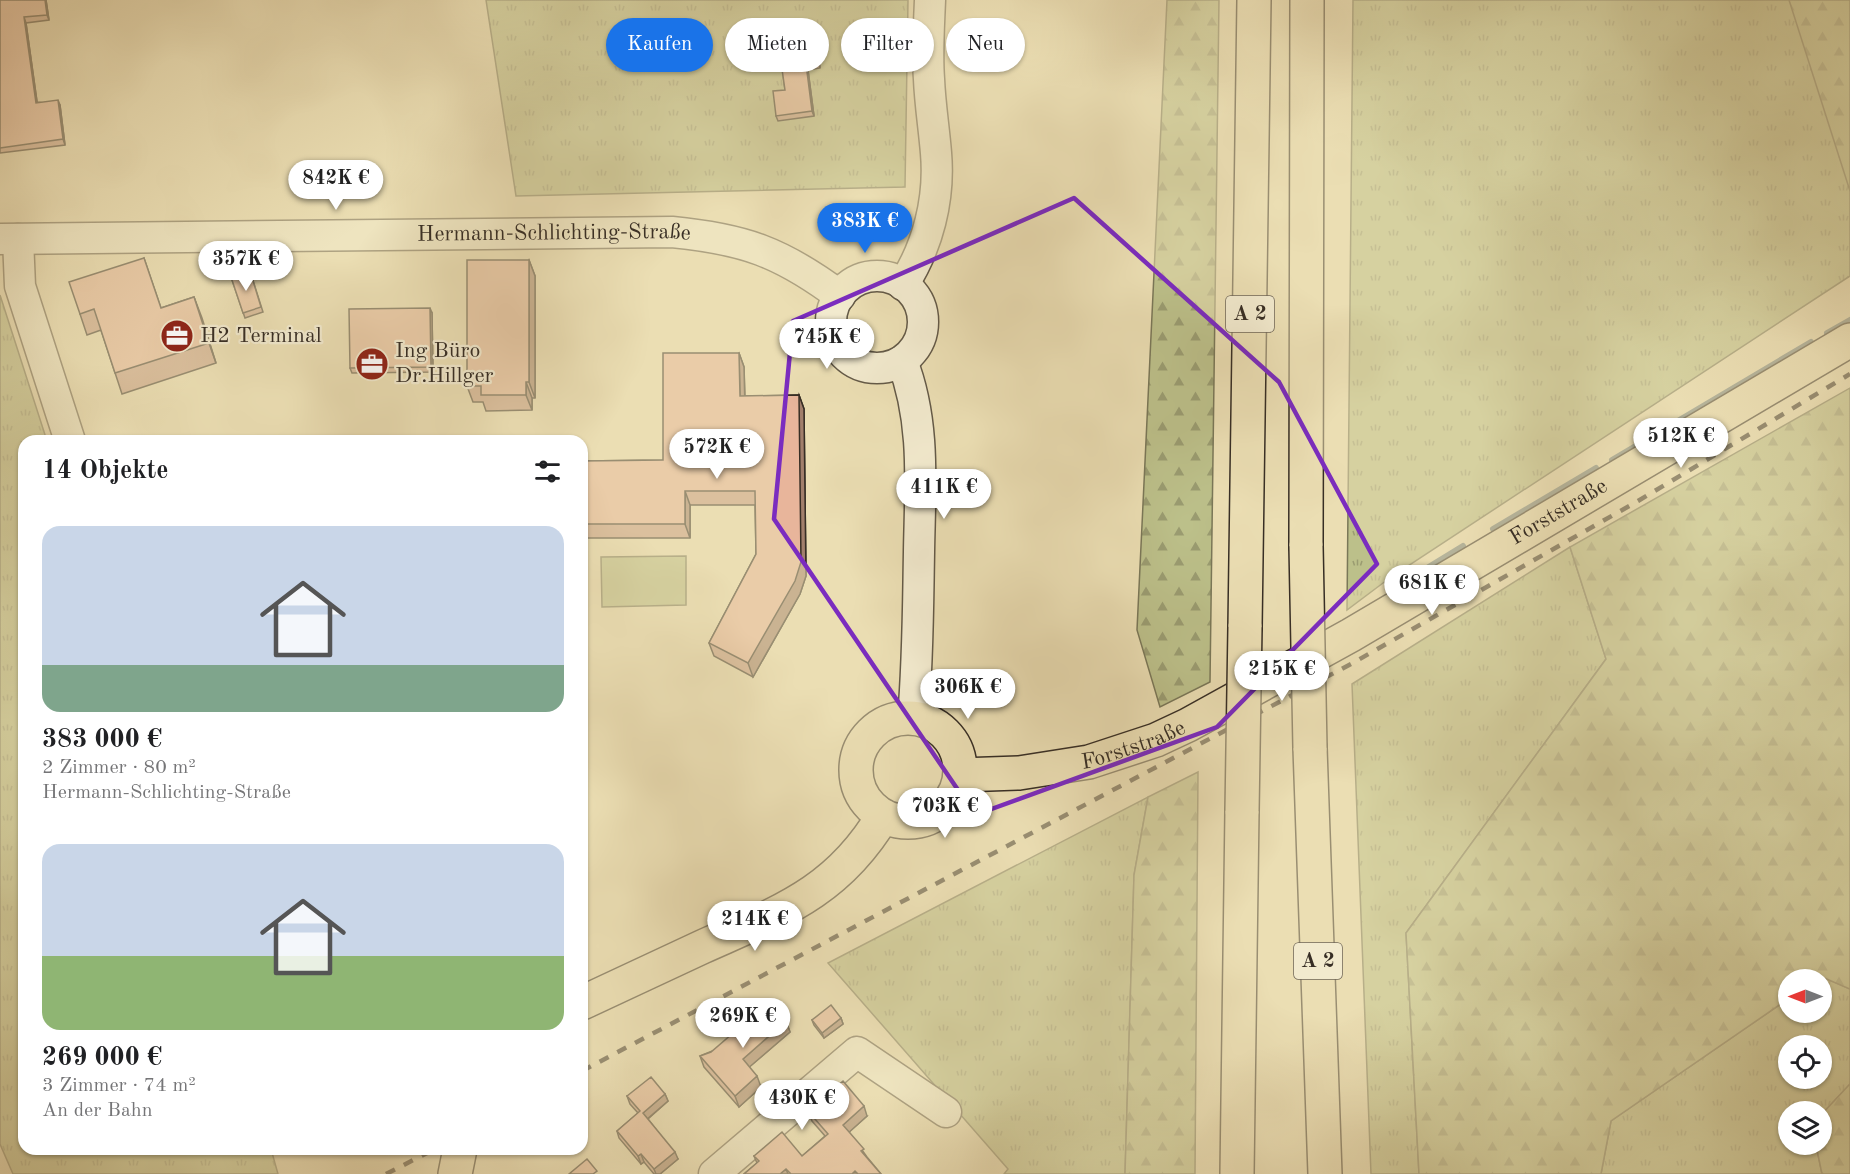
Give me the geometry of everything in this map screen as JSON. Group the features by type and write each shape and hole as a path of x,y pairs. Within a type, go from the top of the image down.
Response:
{"main road":[{"name":"A 2","path":"1237,1174 1254,0"},
{"name":"A 2","path":"1307,0 1305,546 1325,1174"},
{"name":"Forststraße","path":"960,774 1019,773 1055,769 1089,762 1156,740 1351,635 1850,340"},
{"path":"900,718 913,718 935,725 944,732 957,751 960,774 952,799 944,809 921,821 908,823 895,821 873,809 864,799 858,787 856,774 858,755 867,738 876,728 900,718"},
{"path":"588,1000 766,919 807,897 828,883 846,866 867,841 883,816"},
{"path":"455,1174 459,1155"}],"street":[{"path":"903,285 916,265 923,248 935,197 936,153 928,76 930,0"},
{"name":"Hermann-Schlichting-Straße","path":"9,239 672,232 737,241 768,252 798,266 840,296"},
{"path":"9,239 20,286 68,435"},
{"path":"885,277 903,285 918,302 923,323 917,345 902,361 880,368 858,364 840,350 835,340 831,317 834,306 847,288 864,278 885,277"},
{"path":"902,361 912,386 918,418 921,461 918,652 913,718"},
{"path":"714,1174 857,1052 946,1112"}],"highlighted area":[{"path":"1074,198 1279,382 1377,564 1217,727 975,815 774,519 793,321"}],"green space":[{"path":"486,0 908,0 908,18 841,18 841,72 907,72 905,187 516,196"},
{"path":"1167,0 1219,0 1210,682 1160,707 1137,630"},
{"path":"1353,0 1850,0 1850,276 1391,577 1347,610"},
{"path":"1789,0 1850,0 1850,191"},
{"path":"0,295 45,435 18,435 18,1155 273,1155 278,1174 13,1174 0,1144"},
{"path":"1850,388 1850,989 1832,981 1832,969 1778,969 1778,1006 1611,1121 1601,1174 1419,1174 1406,933 1606,659 1570,547"},
{"path":"1570,547 1606,659 1406,933 1419,1174 1371,1174 1352,684"},
{"path":"686,556 686,605 602,607 601,557"},
{"path":"1198,772 1195,1174 1125,1174 1134,875 1148,797"},
{"path":"1148,797 1134,875 1125,1174 1004,1174 1008,1169 828,963"},
{"path":"1832,981 1850,989 1850,1084 1832,1103 1832,1101 1778,1101 1778,1155 1818,1155 1822,1174 1601,1174 1611,1121 1778,1006 1778,1023 1832,1023"},
{"path":"1850,1084 1850,1174 1822,1174 1818,1155 1832,1155 1832,1103"}],"building":[{"path":"0,0 45,0 47,15 24,17 36,103 58,100 63,139 0,148"},
{"path":"782,72 807,72 812,111 776,116 773,91 785,90"},
{"name":"H2 Terminal","path":"144,258 161,308 194,297 209,343 115,373 94,309 80,314 69,282"},
{"path":"467,260 529,260 529,382 526,382 526,395 481,395 481,386 467,386"},
{"path":"250,271 261,307 243,313 231,277"},
{"path":"430,308 431,367 350,368 349,309"},
{"path":"663,353 739,353 740,396 799,395 801,562 795,581 748,663 709,643 756,554 755,491 685,491 685,524 588,524 588,461 663,460"},
{"path":"769,1002 786,1021 743,1059 757,1076 735,1096 700,1056 711,1052"},
{"path":"831,1005 841,1018 822,1033 812,1020"},
{"path":"651,1077 665,1094 643,1113 675,1152 654,1169 641,1154 638,1156 617,1131 640,1111 627,1096"},
{"path":"843,1081 864,1106 843,1125 864,1149 861,1151 881,1174 858,1174 855,1171 852,1174 791,1174 786,1169 780,1174 744,1174 759,1161 754,1156 782,1132 802,1156 828,1134 808,1111"},
{"path":"587,1159 597,1171 593,1174 569,1174"}],"waterway":[{"path":"1827,333 1850,320"},
{"path":"1612,460 1811,342"},
{"path":"1493,529 1596,468"},
{"path":"1396,587 1463,546"}],"railway":[{"path":"588,1068 1351,664 1638,501 1850,374"},
{"path":"386,1174 423,1155"}],"place":[{"name":"H2 Terminal","path":"177,336"},
{"name":"Ing Büro Dr.Hillger","path":"372,364"}]}
